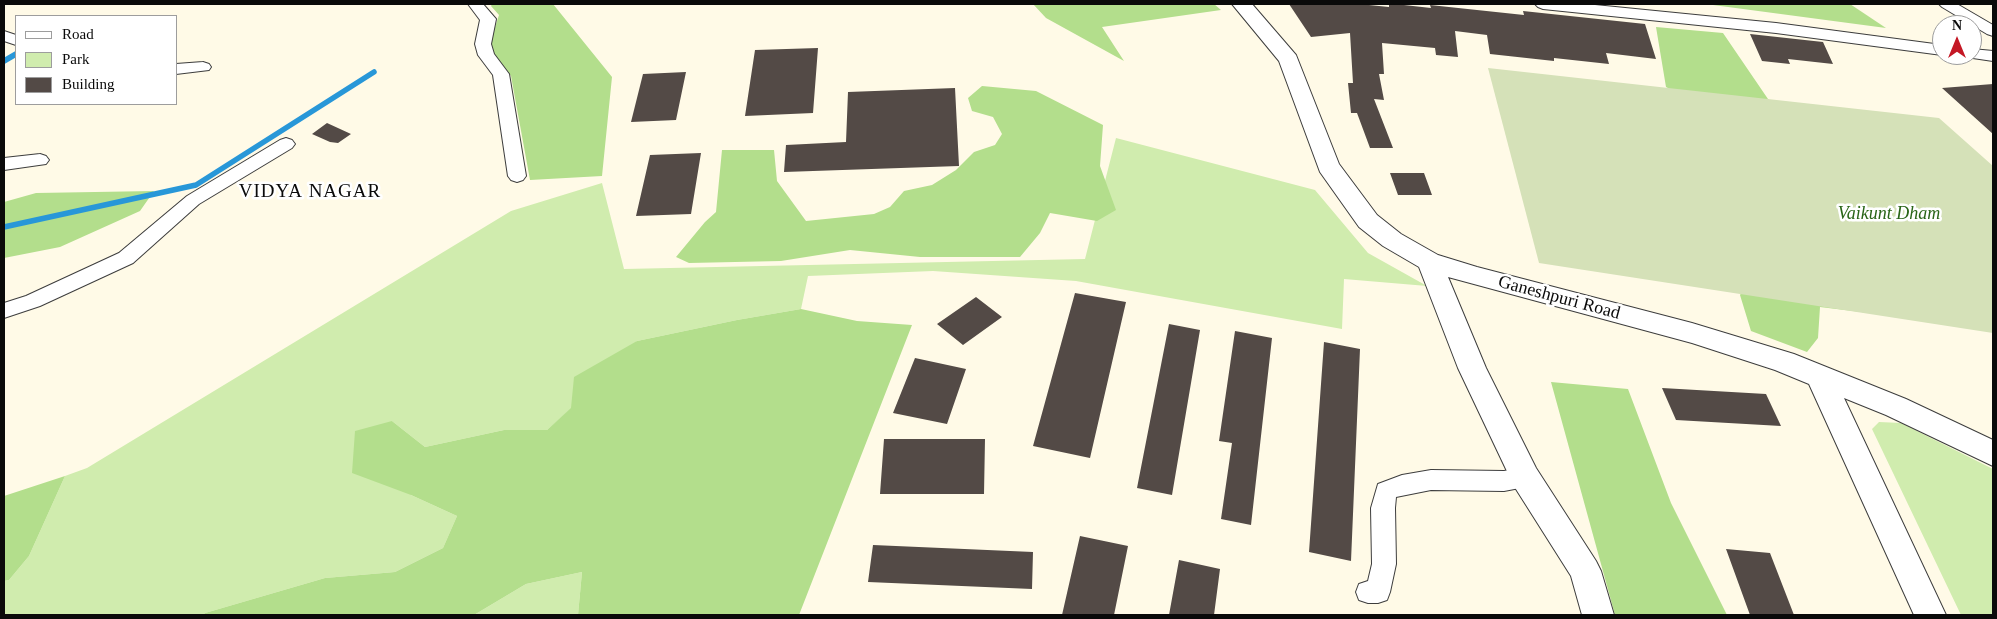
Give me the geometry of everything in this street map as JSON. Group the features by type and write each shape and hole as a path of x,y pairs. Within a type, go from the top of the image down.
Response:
{"street":[{"path":"476,4 488,19 484,44 486,55 500,74 517,176"},
{"name":"Ganeshpuri Road","path":"1242,4 1288,60 1328,166 1368,221 1392,240 1429,261 1474,276 1692,334 1819,375 1896,407 1993,454"},
{"path":"1543,4 1766,27 1932,49"},
{"path":"1948,4 1993,31"},
{"path":"178,69 203,67"},
{"path":"4,311 34,301 126,258 193,200 286,144"},
{"path":"4,164 40,160"},
{"path":"1429,261 1472,368 1525,477 1585,570 1598,615"},
{"path":"1819,375 1930,615"},
{"path":"1368,592 1378,592 1384,564 1383,508 1386,491 1402,485 1431,480 1504,481 1525,477"}],"green space":[{"path":"492,4 553,4 612,77 602,176 530,180 511,76 494,58 490,42 499,15 491,6"},
{"path":"1033,4 1214,4 1221,10 1102,27 1124,61 1046,18"},
{"path":"1850,4 1886,28 1713,5"},
{"path":"1656,27 1723,33 1768,99 1993,328 1820,307 1818,338 1807,352 1751,331 1740,295 1747,284 1691,100 1666,87"},
{"name":"Vaikunt Dham","path":"1488,68 1939,118 1993,166 1993,333 1539,263"},
{"path":"982,86 1036,91 1103,125 1100,166 1116,210 1097,221 1050,213 1040,233 1020,257 920,257 850,250 781,261 689,263 676,257 705,222 716,212 722,150 774,150 777,181 806,221 874,214 890,207 904,191 932,185 956,170 974,152 995,145 1002,134 993,117 972,111 968,98"},
{"path":"1116,138 1315,190 1368,253 1427,286 1344,279 1342,329 1076,281 933,271 808,276 801,309 637,341 571,409 547,430 504,430 425,447 392,421 411,495 457,516 443,548 395,572 325,578 203,615 4,615 4,581 9,580 29,556 65,476 87,468 511,211 602,183 624,269 1085,259"},
{"path":"154,191 140,211 60,247 4,258 4,202 36,193"},
{"path":"801,309 857,321 912,325 799,615 578,615 582,572 526,584 474,615 203,615 325,578 395,572 443,548 457,516 411,495 352,473 355,431 392,421 425,447 504,430 547,430 571,408 574,377 637,341"},
{"path":"1551,382 1628,389 1671,503 1727,615 1615,615"},
{"path":"1879,422 1901,423 1993,469 1993,615 1961,615 1872,429"},
{"path":"65,476 29,556 9,580 4,581 4,496"},
{"path":"582,572 578,615 474,615 526,584"}],"building":[{"path":"1289,4 1359,4 1389,7 1389,4 1395,4 1431,8 1430,5 1524,15 1523,11 1645,24 1656,59 1606,53 1609,64 1554,58 1554,61 1490,54 1487,35 1455,31 1458,57 1436,55 1435,48 1382,43 1384,74 1379,74 1384,100 1374,99 1393,148 1370,148 1357,113 1351,113 1348,83 1353,83 1350,33 1311,37"},
{"path":"1750,34 1823,42 1833,64 1788,59 1790,64 1762,61"},
{"path":"818,48 813,113 745,116 755,50"},
{"path":"686,72 676,120 631,122 643,74"},
{"path":"1993,84 1993,134 1942,88"},
{"path":"955,88 959,166 784,172 786,145 846,142 848,92"},
{"path":"327,123 351,134 338,143 330,142 312,134"},
{"path":"701,153 691,214 636,216 650,155"},
{"path":"1390,173 1424,173 1432,195 1398,195"},
{"path":"1075,293 1126,302 1090,458 1033,446"},
{"path":"976,297 1002,317 963,345 937,324"},
{"path":"1169,324 1200,330 1172,495 1137,488"},
{"path":"1235,331 1272,338 1251,525 1221,519 1232,443 1219,441"},
{"path":"1324,342 1360,349 1351,561 1309,552"},
{"path":"915,358 966,369 947,424 893,413"},
{"path":"1662,388 1766,394 1781,426 1676,420"},
{"path":"884,439 985,439 984,494 880,494"},
{"path":"1080,536 1128,546 1114,615 1062,615"},
{"path":"873,545 1033,552 1032,589 868,582"},
{"path":"1726,549 1770,553 1794,615 1750,615"},
{"path":"1179,560 1220,569 1214,615 1169,615"}],"waterway":[{"path":"4,61 15,55"},
{"path":"4,227 196,185 374,72"}],"district":[{"name":"VIDYA NAGAR","path":"310,192"}]}
